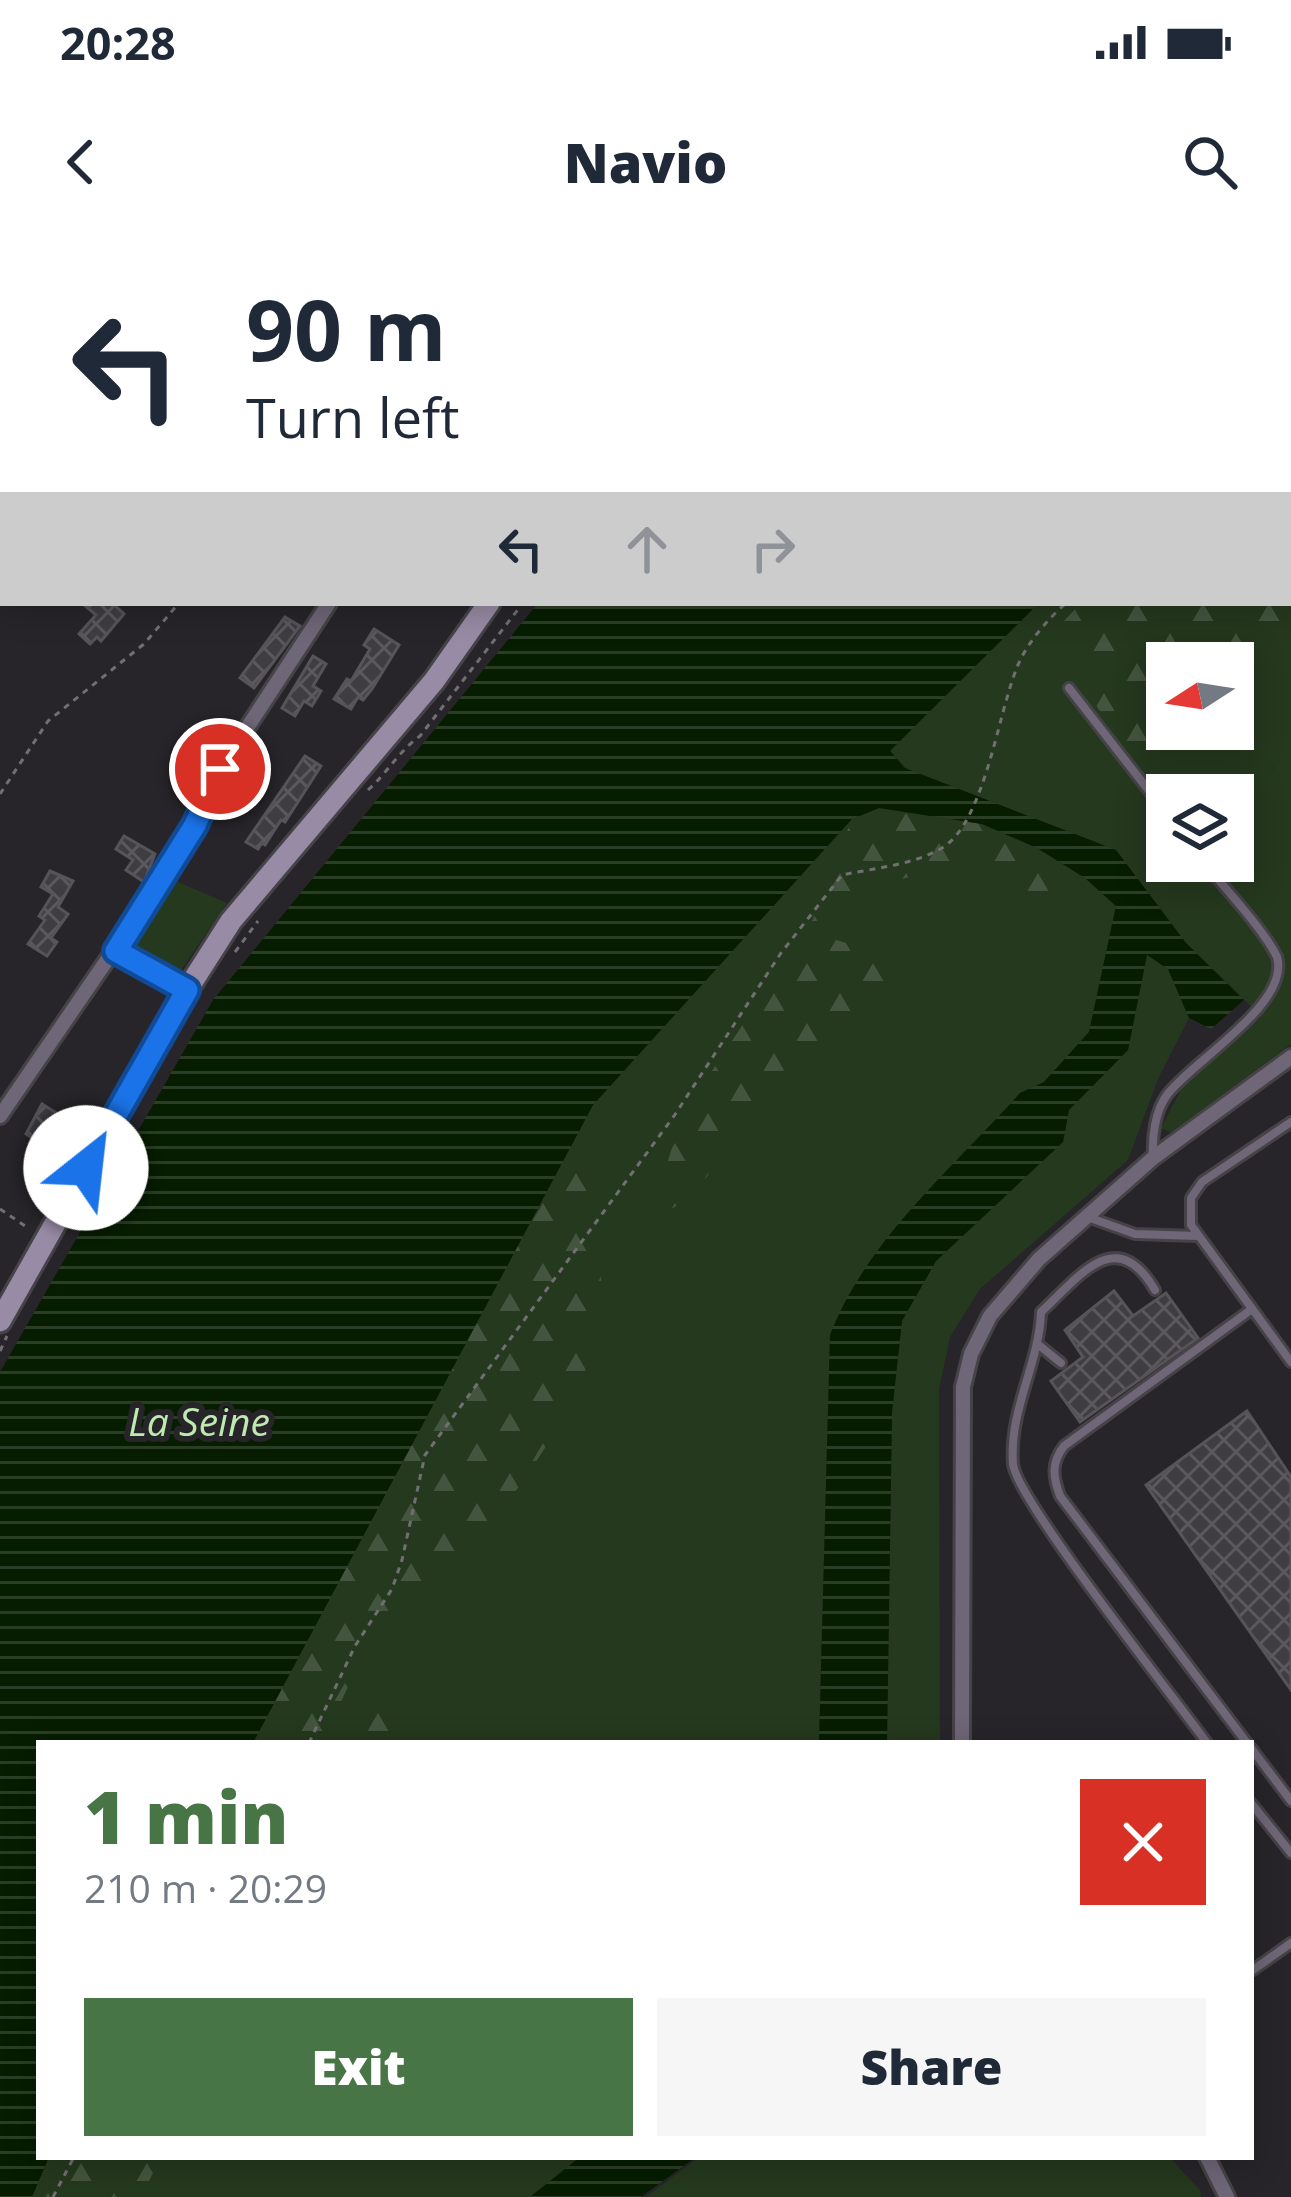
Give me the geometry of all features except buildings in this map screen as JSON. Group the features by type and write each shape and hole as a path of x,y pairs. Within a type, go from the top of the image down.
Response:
{"street":[{"path":"0,1116 116,951 195,825 220,769 327,606"},
{"path":"4,1327 46,1240 231,921 434,681 487,606"},
{"path":"116,951 187,990"},
{"path":"962,1740 963,1387 970,1354 1009,1292 1085,1216 1291,1057"},
{"path":"1208,2160 1227,2197"}],"lane":[{"path":"1069,688 1146,787"},
{"path":"1153,1159 1152,1136 1166,1095 1266,1006 1280,982 1280,960 1219,882"},
{"path":"1291,1122 1202,1182 1191,1198 1191,1225 1291,1362"},
{"path":"1085,1216 1135,1234 1199,1236"},
{"path":"1155,1290 1141,1266 1117,1256 1098,1260 1041,1312 1040,1346 1023,1383 1013,1423 1013,1471 1205,1740"},
{"path":"1244,1740 1060,1496 1054,1479 1055,1459 1064,1446 1252,1310"},
{"path":"1040,1346 1061,1363"},
{"path":"1254,1753 1291,1801"},
{"path":"1254,1807 1291,1853"},
{"path":"1254,1969 1291,1943"}],"path":[{"path":"0,794 48,721 144,644 176,606"},
{"path":"368,790 404,747 420,736 521,606"},
{"path":"310,1740 355,1646 392,1589 424,1455 674,1116 781,953 842,874 916,860 959,834 983,782 1016,667 1064,606"},
{"path":"228,962 263,911"},
{"path":"0,1209 46,1240"},
{"path":"0,1351 4,1327"},
{"path":"53,2197 72,2160"}],"green space":[{"path":"1036,606 1291,606 1291,1044 1171,1133 1161,1128 1187,1078 1261,1016 1186,943 1116,850 905,768 890,750"},
{"path":"1078,606 1291,606 1286,626 1254,669 1254,642 1146,642 1146,750 1170,750 1141,769 1095,704 1098,662 1080,635 1061,624"},
{"path":"879,808 982,824 1037,848 1085,878 1068,894 1031,906 996,890 971,860 879,888 846,909 828,924 829,938 850,944 884,973 885,996 832,1055 792,1058 714,1168 679,1204 665,1211 656,1203 680,1119 813,919 852,819"},
{"path":"852,819 1085,878 1116,906 1089,1032 1044,1082 1020,1093 966,1154 830,1335 819,1740 255,1740 593,1105"},
{"path":"171,879 227,903 179,973 126,947"},
{"path":"1147,954 1168,969 1189,1018 1158,1079 1128,1160 980,1289 950,1337 939,1389 940,1740 887,1740 892,1412 902,1321 936,1261 1063,1142 1069,1110 1128,1050"},
{"path":"569,1149 580,1158 602,1237 601,1287 587,1365 575,1402 522,1483 429,1598 399,1613 370,1639 334,1717 347,1713 361,1697 378,1697 400,1710 405,1740 255,1740"},
{"path":"48,2160 576,2160 530,2197 32,2197"},
{"path":"48,2160 160,2160 141,2197 123,2191 116,2197 32,2197"},
{"path":"695,2160 1172,2160 1201,2197 646,2197"}],"water":[{"name":"La Seine","path":"536,606 1036,606 890,751 905,768 1116,850 1186,943 1244,1000 1211,1029 1189,1018 1168,969 1147,955 1128,1050 1069,1110 1063,1142 936,1261 902,1321 892,1412 887,1740 819,1740 830,1335 866,1267 914,1206 1020,1093 1044,1082 1089,1032 1116,906 1085,878 1037,848 982,824 879,808 852,819 593,1105 255,1740 36,1740 36,2160 48,2160 32,2197 0,2197 0,1372 213,1000"},
{"path":"576,2160 692,2160 641,2197 530,2197"}],"route":[{"path":"86,1168 187,990 116,951 195,825 220,769"}]}
